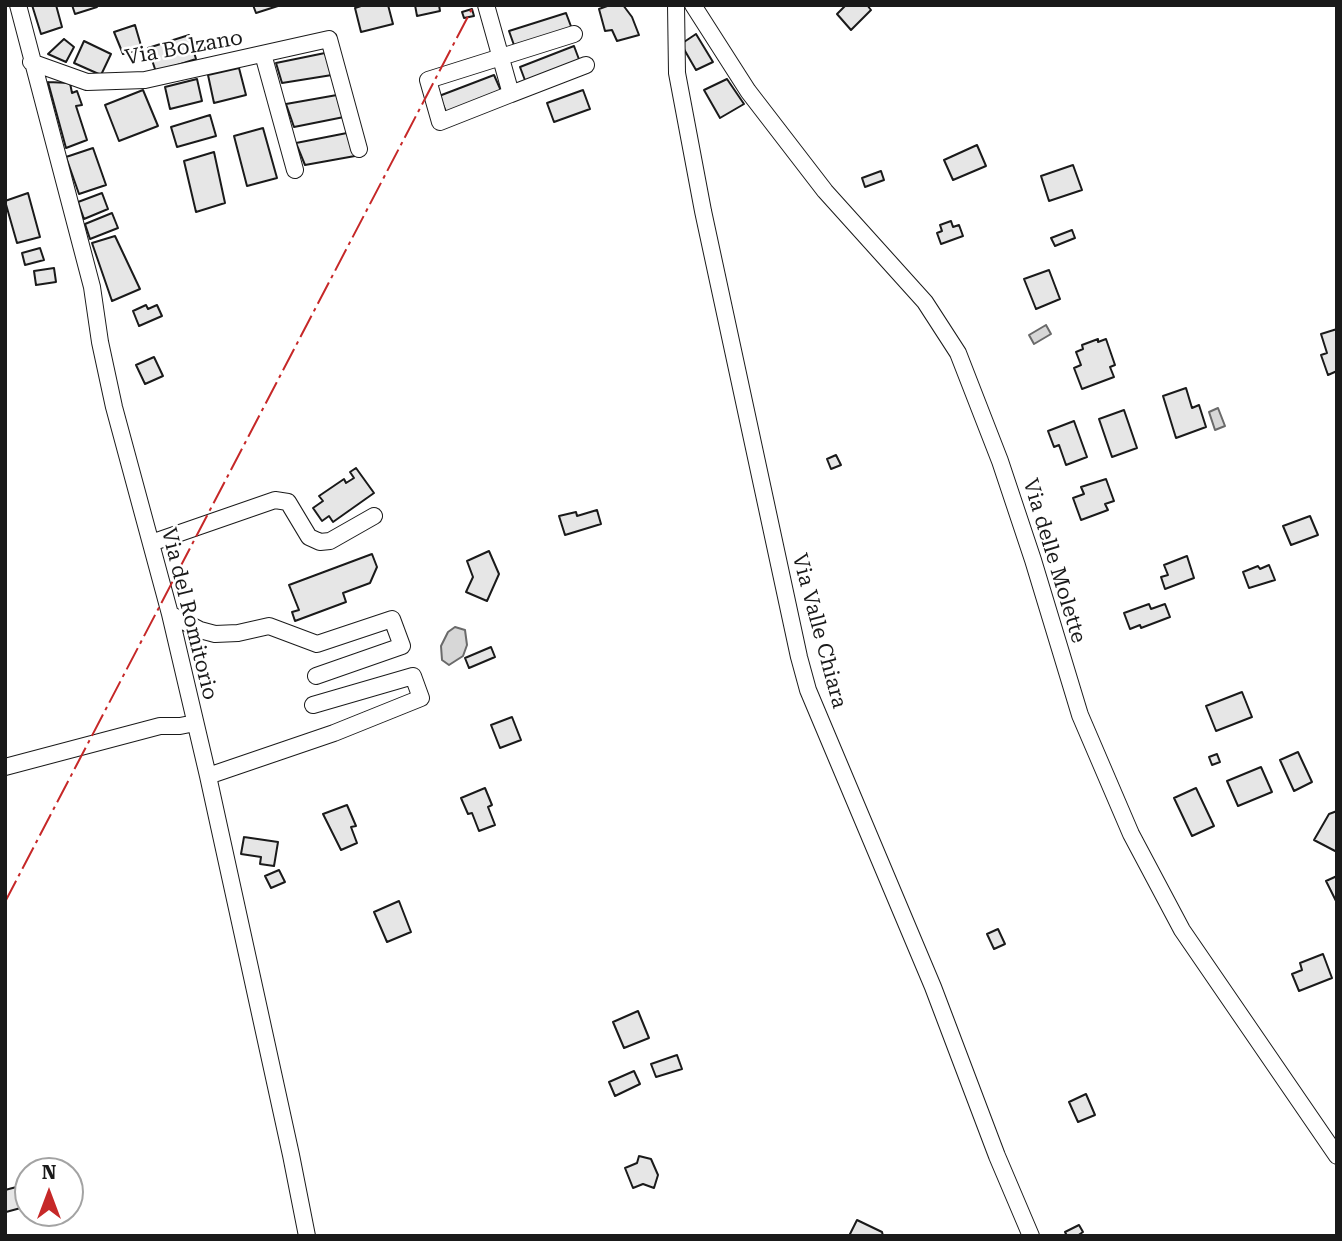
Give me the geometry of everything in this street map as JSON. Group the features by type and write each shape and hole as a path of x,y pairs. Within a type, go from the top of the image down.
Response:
{"street":[{"name":"Via del Romitorio","path":"18,5 87,265 114,408 170,614 187,724 208,776 307,1236"},
{"path":"486,5 511,94"},
{"name":"Via Valle Chiara","path":"676,5 677,73 703,211 808,690 933,987 997,1156 1031,1236"},
{"name":"Via delle Molette","path":"693,5 755,101 825,191 925,302 958,353 1004,474 1080,715 1130,834 1182,930 1337,1156"},
{"path":"574,34 428,80 440,122 586,65"},
{"name":"Via Bolzano","path":"31,62 88,82 145,80 329,39 359,149"},
{"name":"Via Bolzano","path":"263,54 295,170"},
{"path":"151,543 275,500 288,502 309,537 320,542 330,541 374,516"},
{"path":"170,614 200,630 215,634 238,633 270,626 317,643 392,619 421,698 334,733 208,776"},
{"path":"316,676 402,646"},
{"path":"313,705 413,676"},
{"path":"5,767 160,726 187,724"}],"shaded area":[{"path":"1046,325 1051,334 1034,344 1029,335"},
{"path":"1218,408 1225,426 1215,430 1209,412"},
{"path":"455,627 465,630 467,645 463,656 449,665 442,660 441,646 448,632"}],"building":[{"path":"32,5 56,5 62,27 41,34"},
{"path":"72,5 97,5 97,7 75,14"},
{"path":"253,5 281,5 256,13"},
{"path":"364,5 388,5 393,24 361,32 355,8"},
{"path":"415,5 439,5 440,11 417,16"},
{"path":"610,5 623,5 632,17 639,35 617,41 612,30 605,31 599,9"},
{"path":"846,5 867,5 871,10 851,30 837,14"},
{"path":"472,9 474,16 464,18 462,12"},
{"path":"566,13 572,29 515,48 509,31"},
{"path":"135,25 142,49 123,54 114,32"},
{"path":"696,34 713,62 696,70 681,44"},
{"path":"189,35 196,59 156,72 148,48"},
{"path":"64,39 74,47 66,62 48,54"},
{"path":"84,41 111,54 101,75 74,63"},
{"path":"574,46 580,62 526,83 520,67"},
{"path":"325,53 332,75 282,83 276,63"},
{"path":"239,68 246,95 214,103 208,75"},
{"path":"494,75 502,93 447,114 439,96"},
{"path":"197,79 202,101 170,109 165,87"},
{"path":"727,79 744,104 720,118 704,90"},
{"path":"48,82 70,83 72,93 77,91 82,105 76,106 87,140 66,148"},
{"path":"143,90 158,126 119,141 105,105"},
{"path":"583,90 590,109 554,122 547,103"},
{"path":"337,95 344,117 294,127 286,104"},
{"path":"210,115 216,136 177,147 171,127"},
{"path":"263,128 277,178 247,186 234,136"},
{"path":"347,133 355,156 305,165 296,143"},
{"path":"977,145 986,166 953,180 944,160"},
{"path":"93,148 106,185 79,194 66,157"},
{"path":"214,152 225,203 196,212 184,161"},
{"path":"1073,165 1082,190 1049,201 1041,176"},
{"path":"881,171 884,180 865,187 862,178"},
{"path":"28,193 40,237 17,243 5,201"},
{"path":"102,193 108,209 84,219 78,202"},
{"path":"112,213 118,228 90,239 85,224"},
{"path":"951,221 953,227 959,225 963,236 941,244 937,233 942,231 940,225"},
{"path":"1072,230 1075,238 1055,246 1051,238"},
{"path":"115,236 140,289 112,301 92,243"},
{"path":"40,248 44,260 25,265 22,253"},
{"path":"54,268 56,282 36,285 34,271"},
{"path":"1049,270 1060,299 1036,309 1024,279"},
{"path":"146,305 148,309 157,305 162,316 139,326 133,311"},
{"path":"1337,329 1337,371 1328,375 1321,355 1327,353 1321,334"},
{"path":"1098,339 1098,342 1106,339 1115,365 1110,367 1114,377 1082,389 1074,368 1081,365 1076,352 1083,349 1082,345"},
{"path":"154,357 163,376 145,384 136,365"},
{"path":"1186,388 1192,408 1199,405 1206,427 1176,438 1163,396"},
{"path":"1124,410 1137,448 1112,457 1099,419"},
{"path":"1074,421 1087,457 1066,465 1059,445 1054,447 1048,431"},
{"path":"836,455 841,465 831,469 827,459"},
{"path":"356,468 374,493 333,522 329,516 322,521 313,508 323,501 319,496 344,479 346,483 354,478 350,472"},
{"path":"1106,479 1114,501 1105,504 1108,510 1081,520 1073,498 1084,494 1081,487"},
{"path":"597,510 601,524 565,535 559,516 576,512 577,516"},
{"path":"1310,516 1318,535 1291,545 1283,526"},
{"path":"489,551 499,574 487,601 466,592 473,577 467,561"},
{"path":"372,554 377,567 370,583 343,593 346,602 295,621 292,612 299,610 289,585"},
{"path":"1187,556 1194,578 1165,589 1161,577 1168,575 1164,565"},
{"path":"1269,565 1275,580 1249,588 1243,572"},
{"path":"1149,604 1151,609 1165,604 1170,617 1141,628 1140,625 1130,629 1124,613"},
{"path":"491,647 495,657 469,668 465,658"},
{"path":"1242,692 1252,717 1216,731 1206,706"},
{"path":"512,717 521,740 500,748 491,725"},
{"path":"1298,752 1312,782 1294,791 1280,760"},
{"path":"1217,754 1220,762 1212,765 1209,757"},
{"path":"1261,767 1272,792 1238,806 1227,781"},
{"path":"485,788 492,805 488,807 495,825 479,831 472,813 468,814 461,798"},
{"path":"1196,788 1214,826 1192,836 1174,798"},
{"path":"347,805 356,826 351,827 357,843 341,850 323,814"},
{"path":"1337,811 1337,852 1314,840 1329,814"},
{"path":"244,837 278,842 274,866 260,864 261,857 241,854"},
{"path":"279,870 285,882 271,888 265,876"},
{"path":"1337,876 1337,903 1326,881"},
{"path":"399,901 411,932 387,942 374,912"},
{"path":"998,929 1005,944 994,949 987,934"},
{"path":"1323,954 1332,978 1299,991 1292,974 1302,970 1300,963"},
{"path":"638,1011 649,1038 624,1048 613,1022"},
{"path":"677,1055 682,1069 656,1077 651,1064"},
{"path":"634,1071 640,1084 615,1096 609,1082"},
{"path":"1086,1094 1095,1115 1078,1122 1069,1102"},
{"path":"639,1156 651,1159 658,1175 654,1188 643,1184 633,1188 625,1168 637,1163"},
{"path":"14,1188 14,1210 6,1212 5,1190"},
{"path":"857,1220 882,1232 883,1236 849,1236"},
{"path":"1079,1225 1083,1232 1077,1236 1067,1236 1065,1232"}],"power":[{"path":"5,902 474,5"}]}
